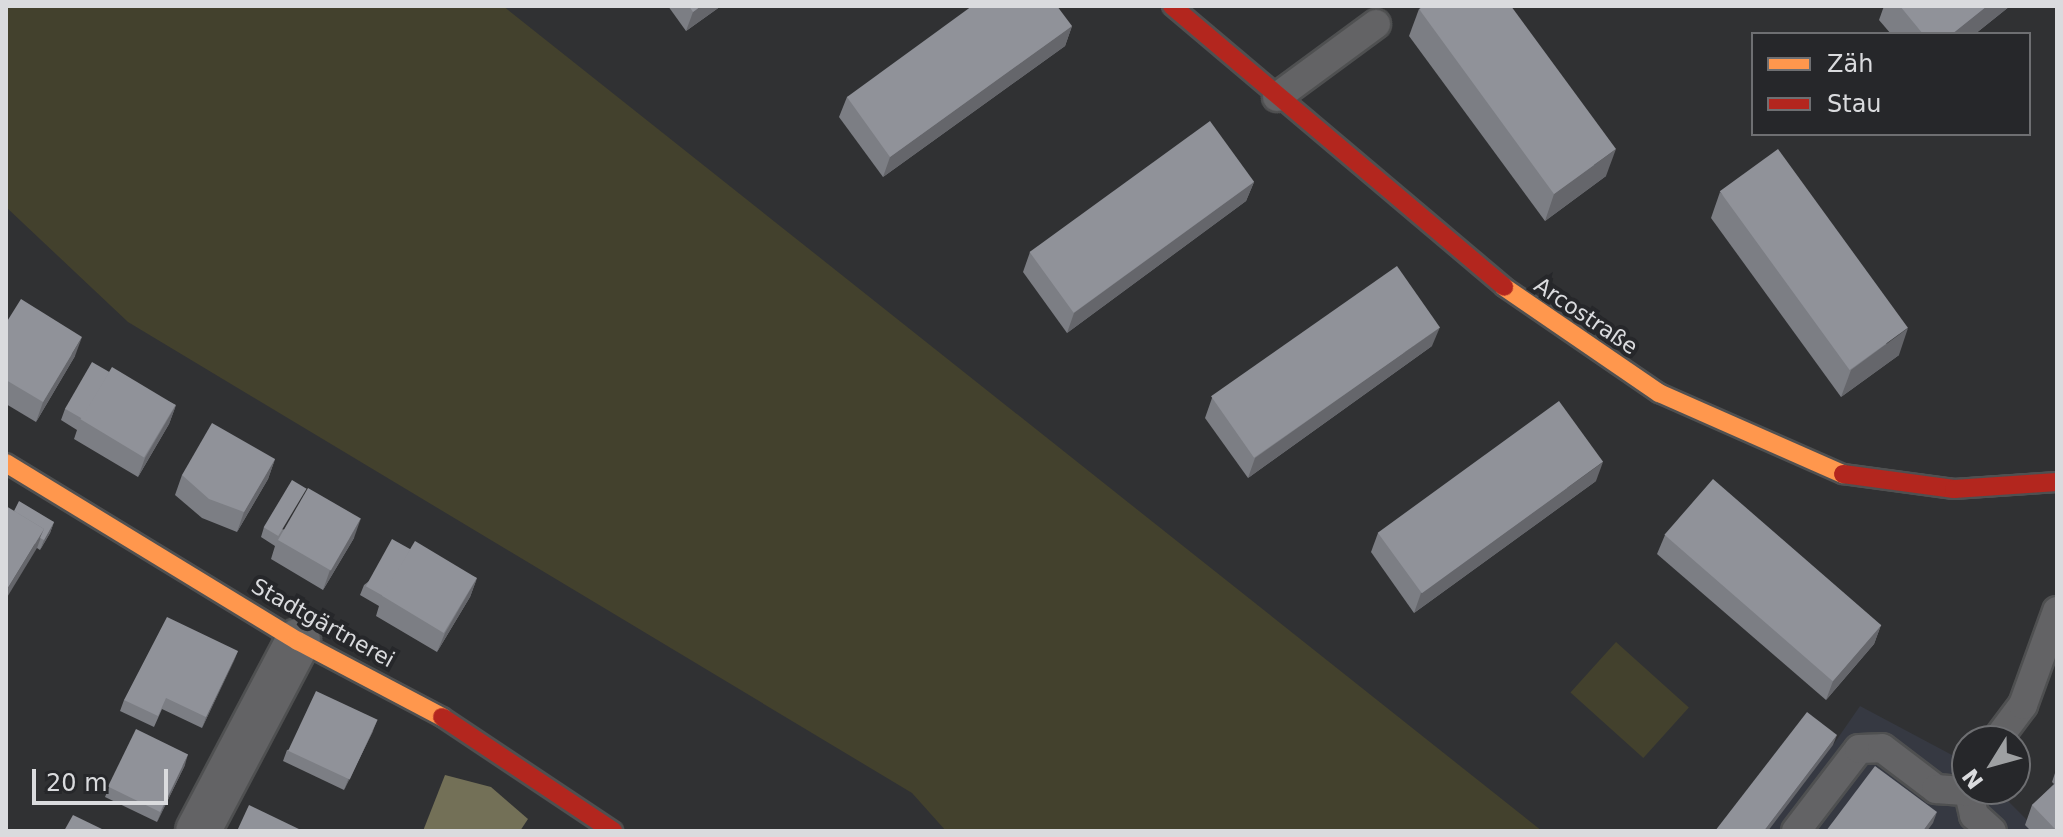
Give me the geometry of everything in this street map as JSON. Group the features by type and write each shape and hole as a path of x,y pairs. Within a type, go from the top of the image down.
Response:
{"street":[{"name":"Arcostraße","path":"1172,6 1542,320 1717,423 1844,475 1954,489 2057,482"},
{"name":"Stadtgärtnerei","path":"6,463 298,641 446,719 613,831"},
{"path":"198,831 298,641"}],"lane":[{"path":"1277,97 1376,24"},
{"path":"2008,725 2023,705 2057,611"},
{"path":"1796,831 1859,749 1882,748 1936,789 1973,811"}],"shaded area":[{"path":"6,6 503,6 1542,831 946,831 912,793 128,322 6,207"},
{"path":"1616,642 1689,708 1643,758 1570,693"},
{"path":"1860,706 1951,754 1951,805 2012,805 2038,831 1719,831 1833,745"},
{"path":"445,775 491,787 528,819 520,831 423,831"}],"building":[{"path":"972,6 1057,6 1072,26 890,157 847,97"},
{"path":"1424,6 1511,6 1616,149 1554,194 1419,9"},
{"path":"1900,6 1987,6 1954,32 1921,32"},
{"path":"1210,121 1254,182 1074,313 1030,252"},
{"path":"1778,149 1908,328 1850,370 1720,191"},
{"path":"1397,266 1440,327 1254,458 1211,396"},
{"path":"21,299 82,337 43,402 6,380 6,323"},
{"path":"92,362 109,372 82,419 65,409"},
{"path":"112,367 175,405 144,457 81,419"},
{"path":"1559,401 1603,462 1422,593 1378,533"},
{"path":"212,423 275,459 244,512 209,499 182,475"},
{"path":"1713,479 1881,625 1833,681 1664,535"},
{"path":"292,480 307,489 278,536 264,527"},
{"path":"308,488 361,518 331,570 278,540"},
{"path":"19,501 54,522 44,540 40,538 44,529 14,511"},
{"path":"6,506 44,529 6,591"},
{"path":"392,539 410,549 384,596 366,586"},
{"path":"415,541 477,578 444,633 382,596"},
{"path":"167,617 238,651 206,717 166,698 158,716 124,700"},
{"path":"316,691 378,720 350,780 288,751"},
{"path":"1807,712 1837,735 1764,831 1715,831"},
{"path":"136,729 188,754 160,812 108,787"},
{"path":"1875,766 1937,812 1923,831 1826,831"},
{"path":"2057,782 2057,831 2032,805"},
{"path":"249,805 303,831 237,831"},
{"path":"73,815 106,831 64,831"}],"traffic: slow":[{"path":"1504,287 1659,393 1843,474"},
{"path":"6,463 298,641 442,717"}],"traffic: jam":[{"path":"1172,6 1504,287"},
{"path":"1843,474 1954,489 2057,482"},
{"path":"442,717 613,831"}]}
